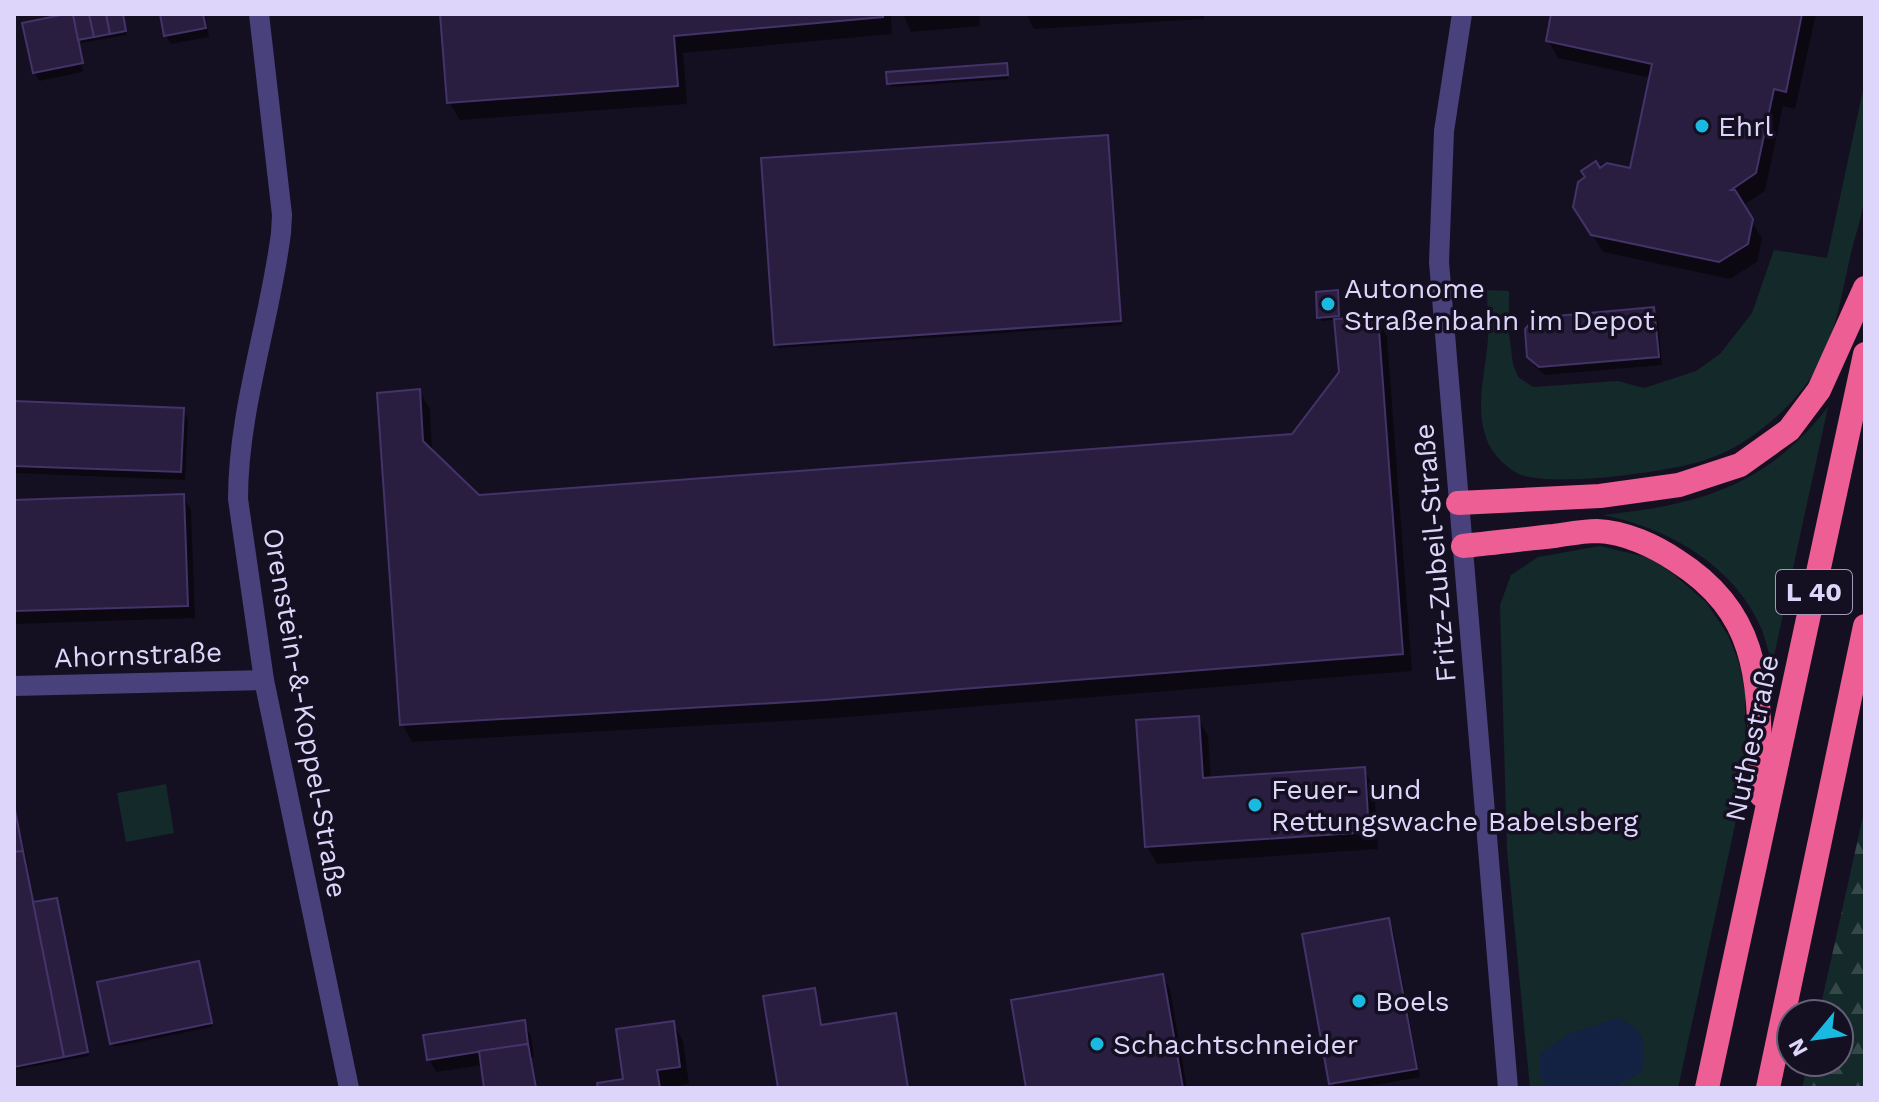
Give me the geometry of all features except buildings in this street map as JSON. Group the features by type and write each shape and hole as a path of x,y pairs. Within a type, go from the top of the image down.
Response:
{"highway":[{"path":"1458,503 1600,496 1679,485 1740,465 1789,430 1819,390 1865,288"},
{"name":"Nuthestraße","path":"1707,1088 1865,354"},
{"path":"1463,546 1597,531 1628,537 1663,551 1694,571 1721,596 1747,639 1759,689 1763,831"},
{"name":"L 40","path":"1768,1088 1865,626"},
{"path":"1843,733 1865,683"}],"street":[{"name":"Orenstein-&-Koppel-Straße","path":"259,14 282,215 238,477 238,499 264,680 349,1088"},
{"name":"Fritz-Zubeil-Straße","path":"1462,14 1445,120 1439,262 1508,1088"},
{"name":"Ahornstraße","path":"14,686 264,680"}],"green space":[{"path":"1865,81 1864,197 1837,314 1827,347 1812,376 1779,415 1736,446 1688,465 1611,477 1557,479 1519,474 1505,464 1489,445 1481,415 1488,338 1487,290 1509,291 1513,364 1518,377 1533,387 1618,381 1644,388 1696,371 1720,354 1752,313 1774,250 1827,258"},
{"path":"1828,407 1772,665 1762,630 1750,607 1717,569 1697,553 1652,529 1603,515 1670,505 1728,487 1780,456 1805,434"},
{"path":"1600,546 1650,558 1706,602 1728,635 1739,663 1745,693 1746,774 1678,1088 1530,1088 1507,850 1500,605 1511,575 1538,557"},
{"path":"166,784 174,833 126,842 117,793"},
{"path":"1865,807 1865,1088 1802,1088 1804,1078 1855,1078 1855,998 1823,998"}],"water":[{"path":"1618,1018 1640,1034 1644,1045 1642,1072 1612,1088 1549,1088 1540,1077 1540,1054 1569,1034"}],"place":[{"name":"Ehrl","path":"1702,126"},
{"name":"Autonome Straßenbahn im Depot","path":"1328,304"},
{"name":"Feuer- und Rettungswache Babelsberg","path":"1255,805"},
{"name":"Boels","path":"1359,1001"},
{"name":"Schachtschneider","path":"1097,1044"}]}
